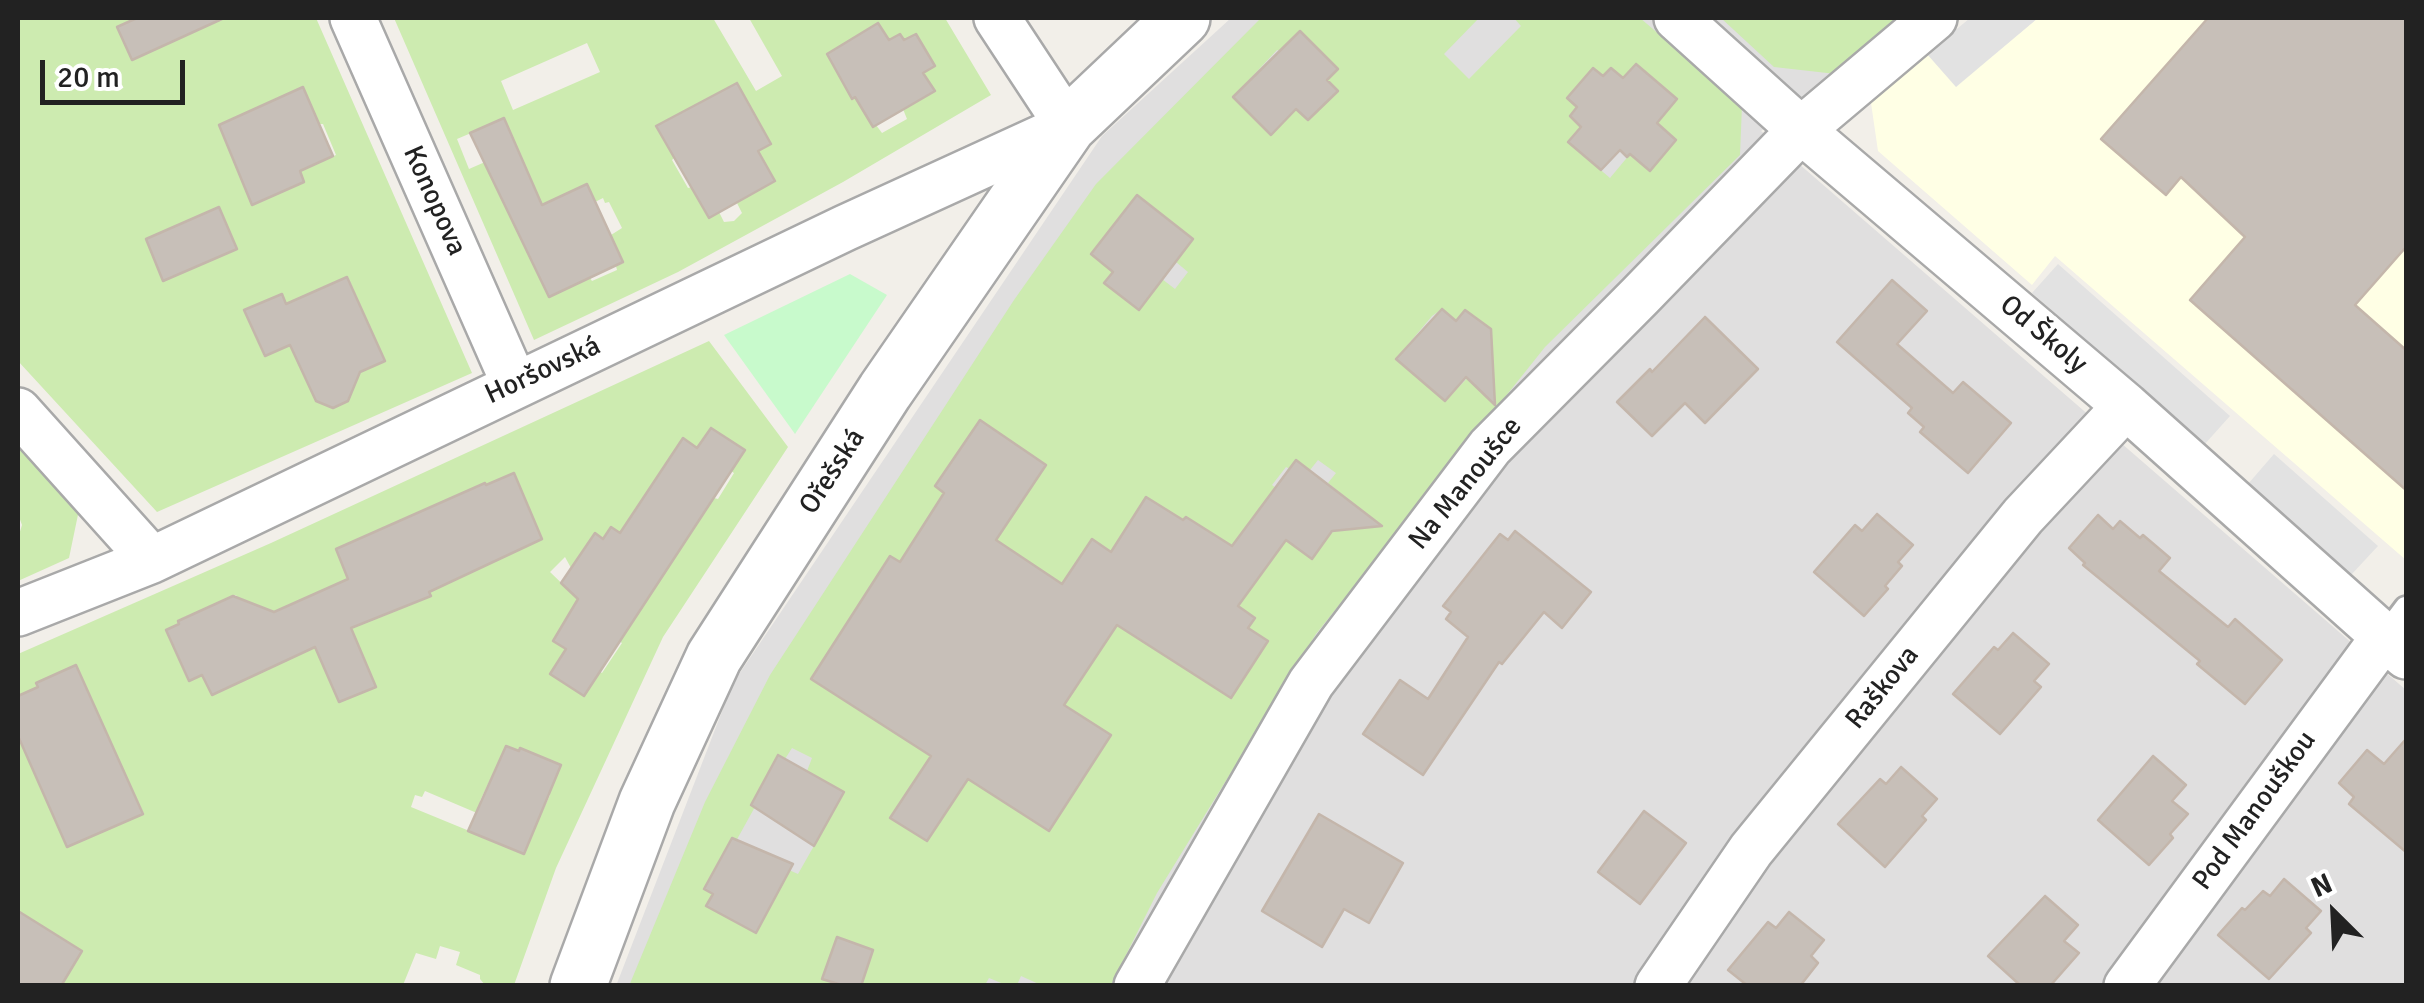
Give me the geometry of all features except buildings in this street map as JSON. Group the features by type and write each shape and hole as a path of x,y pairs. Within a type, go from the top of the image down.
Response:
{"street":[{"name":"Konopova","path":"354,18 514,385"},
{"path":"997,18 1068,126"},
{"name":"Ořešská","path":"578,986 647,802 714,656 885,391 1068,126 1182,18"},
{"name":"Od Školy","path":"1677,18 1801,130 2399,634"},
{"name":"Na Manoušce","path":"1137,986 1311,683 1490,446 1801,130 1934,18"},
{"name":"Horšovská","path":"18,613 152,560 845,228 1068,126"},
{"name":"Raškova","path":"1658,986 1763,835 2023,516 2126,406"},
{"path":"18,411 152,560"},
{"name":"Pod Manouškou","path":"2127,986 2399,634"}],"shaded area":[{"path":"1231,18 1897,18 1761,131 2406,690 2406,985 616,986 733,683 1102,136"},
{"path":"1970,18 2038,18 1956,87 1927,54"},
{"path":"2038,18 2406,18 2406,560 2055,256 2032,285 1878,151 1871,103 1927,54 1956,86"},
{"path":"2058,264 2230,416 2204,445 2032,293"},
{"path":"2274,454 2378,546 2351,575 2248,484"}],"green space":[{"path":"18,18 137,18 117,27 132,60 178,39 169,18 316,18 472,373 157,512 18,361","holes":["303,88 336,155 300,171 219,125","219,207 163,281 146,239","348,277 385,361 351,376 355,384 348,401 333,408 316,401 293,344 264,356 244,310 281,294 288,308 294,301"]},
{"path":"394,18 713,18 756,91 782,76 749,18 945,18 991,95 678,272 534,340","holes":["878,23 889,40 904,40 916,34 934,65 923,73 934,91 903,109 907,119 882,133 876,125 872,126 855,97 852,98 848,64 838,47","587,43 600,72 513,110 501,81","504,119 517,148 469,169 457,139","657,126 758,151 775,181 737,203 742,213 734,221 724,222 719,212 708,217 672,160","586,184 595,202 603,198 605,203 609,202 622,228 611,235 623,263 616,266 617,270 549,297 563,195"]},
{"path":"1261,18 1479,18 1444,54 1469,79 1521,26 1514,18 1640,18 1742,105 1740,155 1545,347 1316,634 1157,893 1111,985 1041,985 1021,976 1017,985 989,978 985,985 861,985 873,950 837,937 823,978 838,985 629,986 705,802 770,675 1014,300 1096,184","holes":["1300,31 1338,68 1327,80 1337,91 1308,120 1296,109 1271,135 1233,97","1636,64 1677,99 1657,123 1676,141 1650,171 1630,154 1610,178 1568,142 1581,127 1570,116 1577,107 1567,98 1593,68 1603,76 1611,68 1623,78","1137,195 1193,239 1176,262 1188,272 1175,289 1162,279 1105,283 1113,272 1091,254","1442,309 1456,321 1466,310 1482,323 1473,334 1493,352 1445,401 1396,359 1432,316","980,421 1046,465 993,545 936,507 944,493 936,486","1296,460 1310,470 1318,460 1336,473 1328,483 1354,504 1334,532 1286,540 1280,547 1276,488 1272,485 1286,467 1290,469","1147,497 1247,556 1155,568 1024,600 1042,571 1064,585 1092,540 1111,552","1236,605 1255,617 1248,628 1268,641 1231,698 1170,658","792,748 812,758 807,771 844,793 798,874 789,870 707,905 713,894 704,888 725,850 730,852 761,796 757,793 777,756 785,759","946,813 927,841 890,818"]},
{"path":"1721,18 1905,18 1836,74 1774,67"},
{"path":"850,274 887,295 795,434 724,335"},
{"path":"709,341 788,447 663,637 556,868 514,985 485,985 480,975 456,965 460,952 440,946 436,959 416,953 403,985 18,985 18,736 30,763 59,751 76,665 18,696 18,654 271,543","holes":["683,439 697,448 745,450 718,499 714,498 700,519 651,487","514,473 532,515 439,547 485,483","611,527 634,542 619,641 622,643 602,673 553,641 578,599 550,572 565,557 571,568 595,534 603,539","236,595 239,601 251,603 252,629 269,669 212,695 202,675 188,681 166,630 179,624 178,620","506,746 519,751 550,795 523,853 411,807 415,795 422,797 425,791 491,819 495,808 480,801","131,786 144,814 67,847 55,818"]},
{"path":"18,440 80,505 69,558 18,581 18,538 22,525 18,514"}]}
